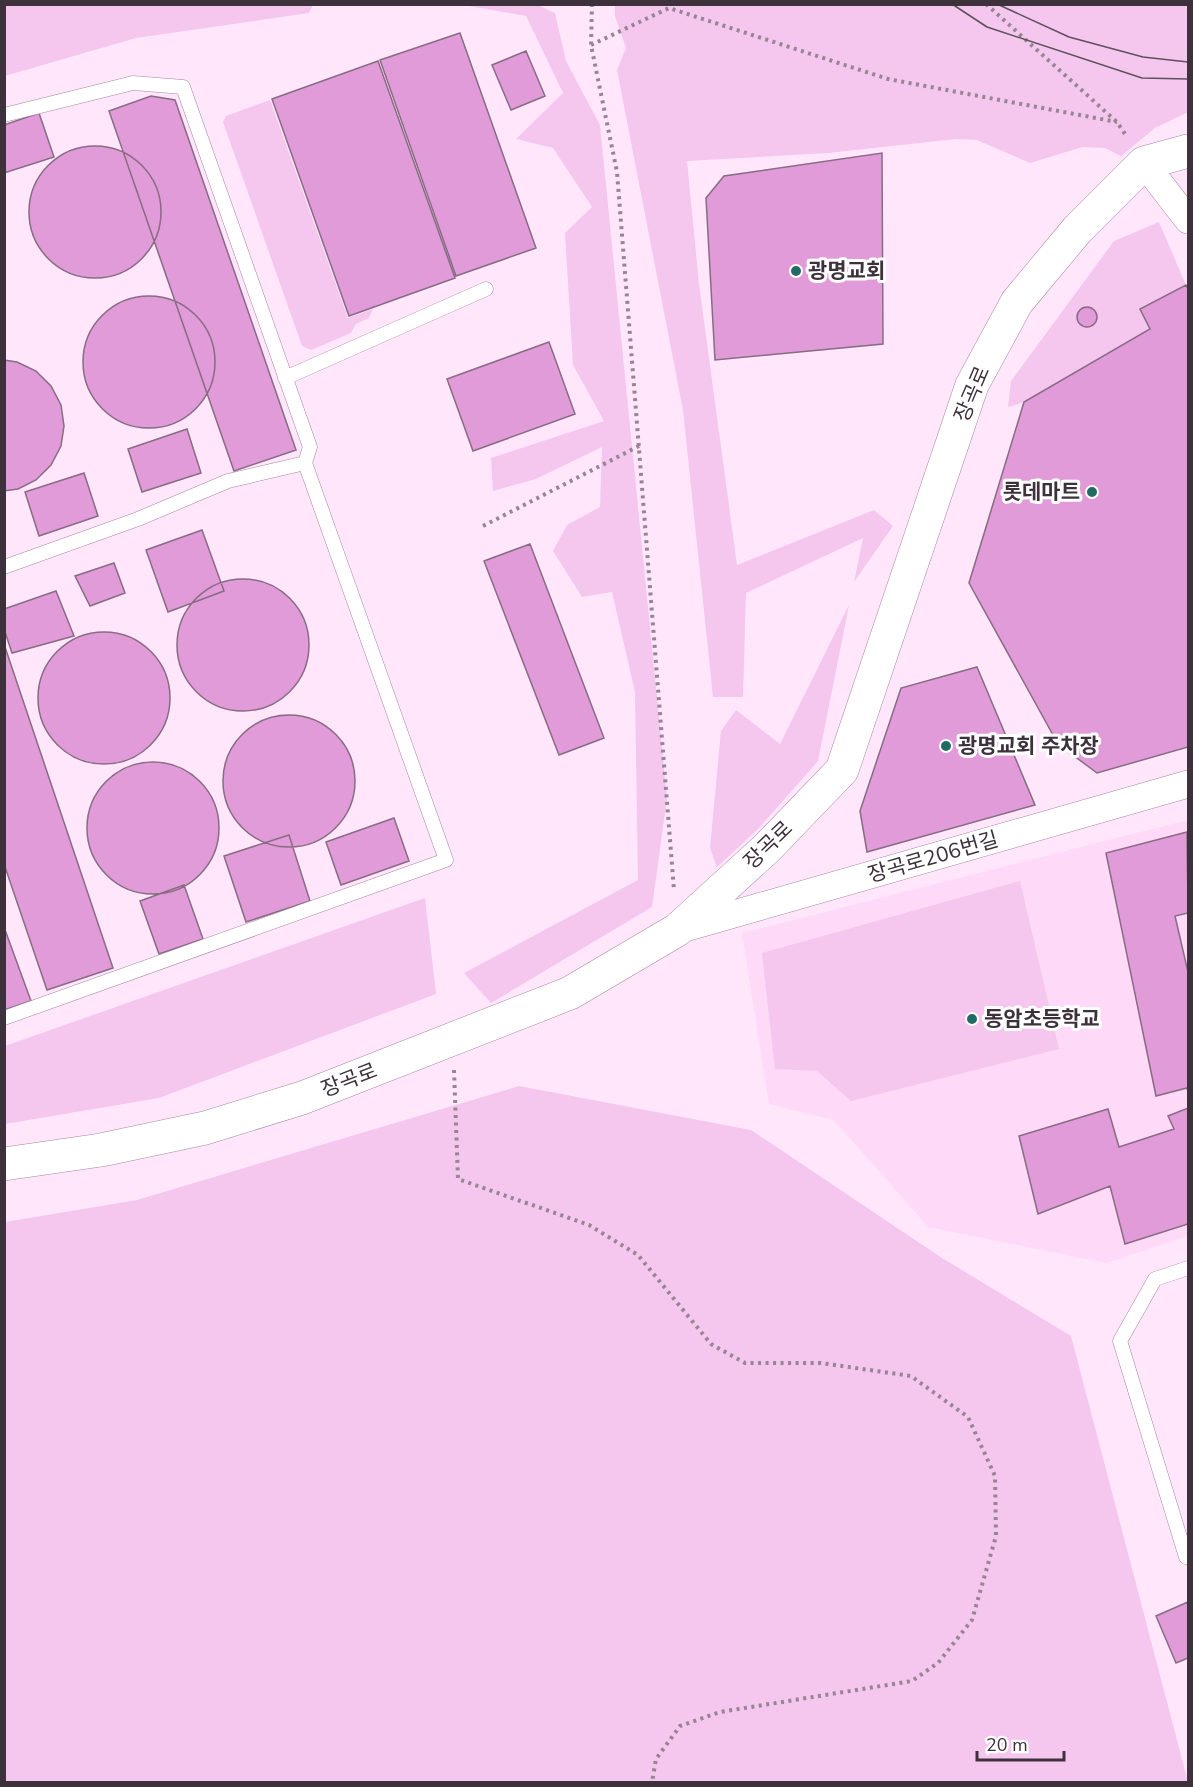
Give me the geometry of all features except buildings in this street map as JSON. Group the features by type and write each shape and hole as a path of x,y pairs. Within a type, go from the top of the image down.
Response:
{"street":[{"name":"장곡로","path":"4,1164 101,1150 205,1128 302,1098 570,993 677,930 767,848 842,770 972,385 1017,302 1077,230 1144,163 1188,150"},
{"path":"1144,163 1188,220"},
{"name":"장곡로206번길","path":"677,930 1188,784"}],"lane":[{"path":"4,115 134,83 183,87 310,447 305,463 446,860 4,1018"},
{"path":"285,378 486,289"},
{"path":"4,567 138,519 228,481 305,463"},
{"path":"1186,1557 1120,1341 1155,1279 1188,1268"}],"path":[{"path":"592,4 591,45 617,172 677,930"},
{"path":"986,4 1117,122 1144,163"},
{"path":"591,45 669,8 888,79 1117,122"},
{"path":"483,526 639,446"},
{"path":"453,1039 458,1179 589,1225 638,1255 711,1344 746,1364 821,1363 911,1376 968,1417 995,1476 996,1536 972,1620 939,1663 912,1682 720,1712 680,1726 656,1759 652,1782"}],"shaded area":[{"path":"5,4 313,5 309,13 136,38 5,76"},
{"path":"458,4 538,5 555,13 566,61 600,125 667,798 652,907 491,1003 464,973 638,880 635,692 612,592 582,597 553,551 567,525 600,507 602,447 536,479 493,491 491,458 604,421 573,365 565,233 592,207 553,148 516,139 563,93 526,16"},
{"path":"615,4 1188,5 1188,112 1155,128 1121,156 1105,148 1083,147 1030,163 977,140 956,139 828,153 687,161 699,284 737,565 874,510 893,526 854,582 863,538 746,593 743,697 713,697 683,410 617,70 626,48 615,16"},
{"path":"270,100 348,318 373,309 369,318 356,324 351,333 311,350 302,346 223,122 226,116"},
{"path":"1159,222 1186,285 1140,309 1150,329 1024,402 1008,407 1011,381 1114,241"},
{"path":"849,605 818,761 758,829 717,867 710,848 721,731 736,710 780,744"},
{"name":"동암초등학교","path":"1188,820 1188,1236 1106,1263 928,1227 834,1120 769,1104 742,933"},
{"path":"1020,881 1059,1049 851,1101 817,1071 775,1069 762,953"},
{"path":"425,898 436,994 159,1098 5,1124 5,1046"},
{"path":"519,1086 751,1130 942,1258 1071,1336 1188,1782 5,1782 5,1222 137,1200"}],"tram line":[{"path":"952,4 987,27 1142,78 1188,79"},
{"path":"997,4 1069,37 1143,57 1188,62"}],"place":[{"name":"광명교회","path":"796,271"},
{"name":"롯데마트","path":"1092,492"},
{"name":"광명교회 주차장","path":"946,746"},
{"name":"동암초등학교","path":"972,1019"}]}
